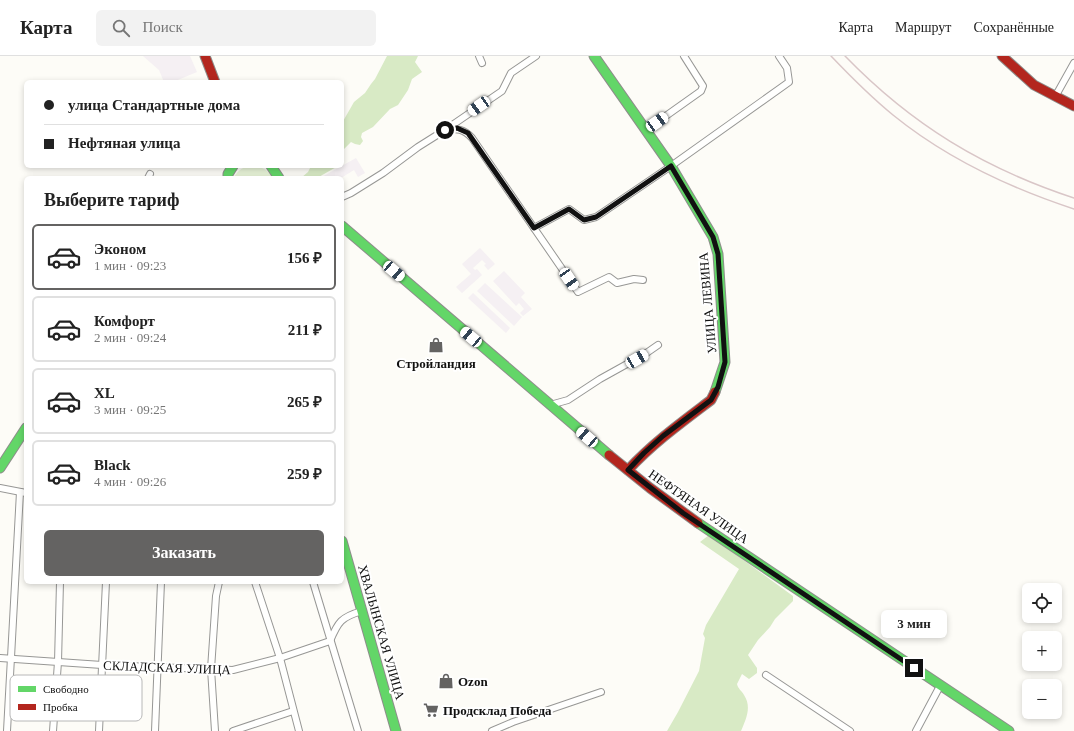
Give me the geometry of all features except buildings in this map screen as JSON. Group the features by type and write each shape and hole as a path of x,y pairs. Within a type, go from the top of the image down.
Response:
{"street":[{"path":"206,56 214,80"},
{"path":"479,56 482,63"},
{"path":"344,196 357,189 445,130 502,90 511,73 536,56"},
{"name":"УЛИЦА ЛЕВИНА","path":"594,56 671,166 713,237 718,254 725,362 718,387 711,400 663,436 628,470"},
{"path":"646,130 701,91 703,86 684,56"},
{"path":"534,228 569,209 584,220 596,217 671,166 789,82 787,68 779,56"},
{"path":"1002,56 1034,85 1074,106"},
{"path":"1055,97 1074,63"},
{"path":"445,130 457,128 468,133 578,292 608,277 617,283 634,279 643,280"},
{"path":"273,169 282,176"},
{"name":"НЕФТЯНАЯ УЛИЦА","path":"344,228 550,405 628,470 683,513 1009,731"},
{"path":"550,405 568,400 600,379 658,345"},
{"path":"0,468 24,431"},
{"path":"0,488 23,493 10,675"},
{"name":"ХВАЛЫНСКАЯ УЛИЦА","path":"344,548 396,731"},
{"path":"57,675 60,584"},
{"path":"102,675 106,584"},
{"path":"155,731 162,584"},
{"path":"215,731 212,669 216,596 219,584"},
{"path":"255,584 280,658 299,731"},
{"path":"314,584 358,731"},
{"path":"330,641 337,624 346,617 362,611"},
{"name":"СКЛАДСКАЯ УЛИЦА","path":"0,658 102,665 233,670 280,658 330,641"},
{"path":"766,675 850,731"},
{"path":"8,731 10,682"},
{"path":"916,731 940,686"},
{"path":"492,731 513,722 601,692"},
{"path":"233,731 293,711"},
{"path":"53,731 54,721"},
{"path":"99,721 99,731"}],"shaded area":[{"path":"143,56 190,56 197,72 178,80 163,80 159,70"},
{"path":"356,158 365,173 358,177 354,170 344,176 324,176 338,168 344,168 344,165"},
{"path":"480,248 495,264 488,270 484,265 486,264 482,260 473,268 475,270 477,269 482,275 462,293 456,287 471,274 462,264"},
{"path":"504,271 525,293 521,297 532,309 523,316 520,313 524,309 519,303 516,306 493,281"},
{"path":"485,283 522,317 514,326 477,291"},
{"path":"473,293 510,328 506,333 468,298"}],"green space":[{"path":"387,56 418,56 415,62 422,72 412,79 408,90 398,105 390,109 373,127 362,133 361,137 363,141 360,145 351,142 344,149 344,120 354,102 365,93 375,79"},
{"path":"243,168 262,168 268,171 272,176 234,176 239,170"},
{"path":"310,168 334,168 320,176 303,176"},
{"path":"709,535 793,596 793,601 775,619 748,655 757,668 757,673 749,679 742,674 737,684 748,704 745,722 741,731 667,731 699,671 705,638 703,634 706,625 739,569 700,542"}],"railway":[{"path":"831,56 861,87 893,115 913,131 935,145 979,170 1026,192 1074,209"},
{"path":"845,56 870,81 896,103 950,142 1009,173 1074,198"}],"traffic: fast":[{"path":"594,56 671,166 713,237 718,254 725,362 715,392"},
{"path":"228,176 232,168"},
{"path":"272,168 278,176"},
{"path":"344,228 609,455"},
{"path":"0,468 24,431"},
{"path":"698,523 1009,731"},
{"path":"344,548 396,731"}],"traffic: jam":[{"path":"205,56 214,80"},
{"path":"1002,56 1034,85 1074,106"},
{"path":"628,470 658,442 711,400 715,392"},
{"path":"609,455 650,488 698,523"}],"place":[{"name":"Стройландия","path":"436,345"},
{"name":"Ozon","path":"446,681"},
{"name":"Продсклад Победа","path":"431,710"}],"route":[{"path":"445,130 457,128 468,133 534,228 569,209 584,220 596,217 671,166 713,237 718,254 725,362 718,387 711,400 663,436 628,470 683,513 914,668"}]}
